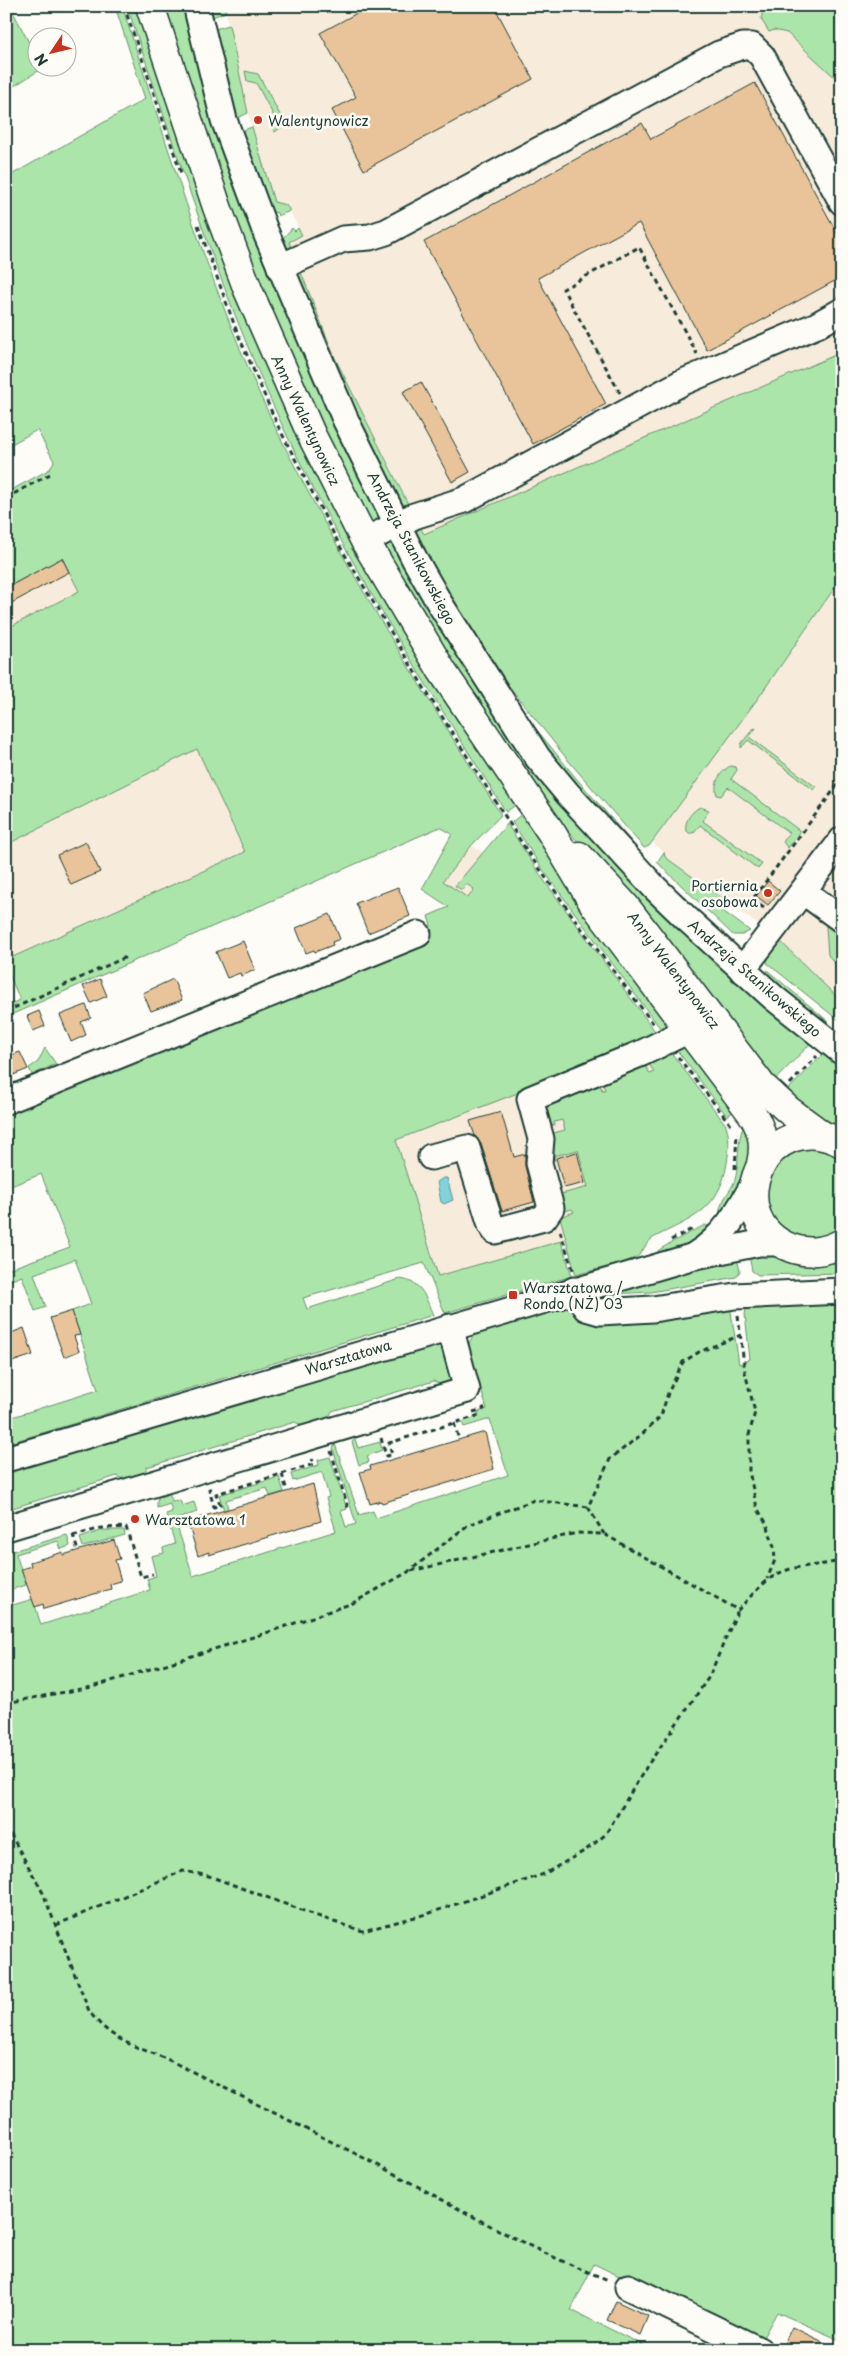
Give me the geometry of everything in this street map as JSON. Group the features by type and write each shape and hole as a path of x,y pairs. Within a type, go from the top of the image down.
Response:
{"main road":[{"name":"Anny Walentynowicz","path":"150,6 217,206 251,297 309,429 365,541 446,677 530,800 601,915 757,1120 763,1141 753,1198 757,1213 764,1227 781,1243"},
{"name":"Anny Walentynowicz","path":"530,800 625,906 762,1086 788,1110 835,1139"},
{"path":"757,1173 776,1146 790,1138 806,1135 835,1139"},
{"path":"781,1243 797,1250 835,1249"}],"street":[{"name":"Andrzeja Stanikowskiego","path":"198,13 226,127 280,267 337,401 397,524 440,604 546,768 655,888 742,970 842,1052"},
{"path":"280,267 343,240 370,237 386,232 719,54 743,46 752,46 762,56 842,202"},
{"path":"365,541 397,524 468,498 707,371 817,325 842,312"},
{"path":"742,970 804,892 842,840"},
{"path":"804,892 842,920"},
{"path":"6,1101 418,934"},
{"path":"431,1157 467,1148 491,1225 496,1231 544,1218 551,1208 539,1163 541,1139 530,1099 642,1053 689,1030"},
{"name":"Warsztatowa","path":"691,1257 708,1246 726,1228 757,1173"},
{"name":"Warsztatowa","path":"6,1459 691,1257 759,1243 781,1243"},
{"path":"574,1290 586,1308 600,1312 654,1309 735,1296 842,1291"},
{"path":"6,1528 467,1390 450,1327"},
{"path":"628,2286 759,2350"}],"path":[{"path":"630,411 563,289 639,248 707,371"},
{"path":"6,498 52,473"},
{"path":"770,913 752,900 842,779"},
{"path":"14,1008 126,957"},
{"path":"568,1257 570,1263"},
{"path":"735,1296 745,1372 755,1412 749,1436 749,1471 757,1508 766,1524 774,1547 774,1560 767,1580"},
{"path":"588,1507 610,1459 641,1436 661,1416 668,1393 683,1362 699,1352 741,1335"},
{"path":"381,1438 386,1456 392,1455 389,1443 477,1416 476,1411"},
{"path":"454,1423 459,1440"},
{"path":"212,1488 209,1489 214,1507 220,1505 216,1494 314,1464 312,1459"},
{"path":"282,1474 287,1491"},
{"path":"6,1703 92,1687 266,1633 353,1603 408,1572 468,1525 534,1500 588,1507"},
{"path":"588,1507 604,1534"},
{"path":"78,1551 72,1534 102,1528 126,1528 141,1577 153,1574"},
{"path":"408,1572 577,1533 604,1534 738,1610"},
{"path":"56,1925 183,1870 209,1876 363,1931 430,1913 544,1874 586,1850 605,1836 647,1766 709,1677 738,1610 767,1580 794,1568 827,1565 842,1560"},
{"path":"6,1826 43,1893 89,2011 100,2026 125,2044 175,2063 358,2155 566,2264 628,2286"}],"shaded area":[{"path":"229,6 758,6 774,30 787,33 842,84 842,352 424,534 335,358 289,242 302,235 287,205 274,202 253,134 225,8"},
{"path":"62,558 79,591 6,629 6,588"},
{"path":"842,576 842,1002 779,940 665,857 665,853 649,840"},
{"path":"197,749 245,852 6,960 6,845"},
{"path":"452,834 509,868 482,914 422,889"},
{"path":"637,1046 680,1070 662,1212 438,1276 396,1140"}],"green space":[{"path":"6,6 10,6 28,41 28,77 6,91"},
{"path":"115,6 122,6 170,154 221,301 240,349 287,452 374,610 501,815 471,846 443,881 468,898 474,889 466,884 462,890 455,886 507,824 543,879 660,1038 396,1140 438,1276 561,1241 572,1276 445,1313 424,1263 303,1298 307,1309 400,1279 414,1283 422,1291 433,1315 6,1444 6,1419 98,1390 72,1311 91,1304 75,1259 34,1274 46,1307 35,1311 22,1276 6,1282 6,1270 70,1247 41,1174 6,1188 6,1106 426,935 431,926 428,916 449,907 422,889 452,834 440,827 6,1017 6,1006 20,1000 6,967 6,960 245,852 197,749 6,845 6,629 79,591 62,558 6,588 6,493 50,469 54,461 37,430 6,447 6,178 145,99"},
{"path":"127,6 138,6 211,224 517,804 506,812 369,590 295,452 246,343 225,288 184,175"},
{"path":"161,6 229,6 225,8 226,12 212,17 211,11 190,14 385,518 376,524 371,523 353,498 249,262"},
{"path":"758,6 842,6 842,84 787,33 774,30 769,32 761,19 763,11"},
{"path":"229,25 248,113 238,118 215,29"},
{"path":"245,71 258,74 285,124 275,132 271,126 277,122 256,83 247,81"},
{"path":"252,127 274,202 286,205 290,211 278,216 277,213 272,212 241,131"},
{"path":"292,228 295,231 298,228 302,235 289,242 335,358 411,510 405,510 358,414 314,316 290,249 288,249 283,238"},
{"path":"842,352 842,577 761,694 649,846 644,848 567,759 509,686 434,568 414,529 418,524 424,534"},
{"path":"389,536 540,772 813,1041 772,1083 632,901 560,822 483,716 383,546"},
{"path":"515,703 576,778 637,848 627,844 550,759"},
{"path":"756,728 749,737 816,787 814,790 748,740 741,748 741,744 753,729"},
{"path":"730,766 736,767 737,770 731,779 800,831 788,848 783,842 789,833 728,787 721,796 717,795 718,779"},
{"path":"700,807 709,810 703,821 762,864 758,869 700,825 693,833 689,833 686,830 686,823 689,817"},
{"path":"522,814 527,814 674,1027 666,1036 543,870 512,822"},
{"path":"664,852 665,857 722,898 716,906 750,931 742,935 733,935 657,862"},
{"path":"825,913 842,926 842,972 828,955"},
{"path":"779,940 842,1002 842,1023 767,963 769,954"},
{"path":"767,970 829,1022 825,1027 770,980"},
{"path":"683,1043 737,1109 727,1116 673,1045"},
{"path":"667,1047 726,1125 729,1148 723,1179 710,1203 691,1218 653,1238 635,1258 576,1275 560,1217 574,1212 572,1209 559,1213 554,1196 588,1187 578,1150 554,1156 555,1160 545,1162 546,1135 565,1130 562,1120 554,1122 555,1125 544,1127 542,1104 598,1080 602,1090 605,1090 601,1079 643,1062 650,1074 654,1072 644,1056"},
{"path":"45,1048 56,1064 32,1075 29,1068 38,1062"},
{"path":"826,1051 842,1063 842,1129 829,1126 784,1094"},
{"path":"746,1122 749,1149 745,1172 735,1194 720,1216 722,1203 735,1180 739,1142"},
{"path":"808,1146 842,1158 842,1229 835,1234 804,1240 785,1232 766,1207 767,1176 788,1153"},
{"path":"705,1225 713,1227 712,1235 658,1257 657,1252 659,1250"},
{"path":"755,1249 807,1263 842,1263 842,1273 758,1275 752,1271 748,1250"},
{"path":"736,1254 740,1271 736,1277 651,1292 609,1294 604,1292"},
{"path":"842,1300 842,2341 777,2312 760,2343 594,2264 571,2310 653,2350 6,2350 6,1607 33,1599 41,1625 150,1590 147,1579 156,1576 151,1556 164,1553 163,1548 175,1544 166,1514 172,1512 170,1504 157,1508 159,1496 169,1492 172,1501 180,1500 182,1506 194,1502 197,1512 175,1520 193,1576 336,1531 326,1498 329,1497 322,1472 293,1481 291,1474 319,1465 318,1460 330,1457 347,1509 341,1511 346,1527 356,1524 333,1449 335,1444 359,1515 373,1511 376,1518 508,1475 490,1419 464,1427 462,1422 479,1416 478,1412 487,1409 469,1351 469,1343 473,1336 469,1331 565,1302 730,1305 739,1364 750,1359 745,1314 748,1302"},
{"path":"430,1342 442,1345 447,1349 453,1360 452,1379 445,1388 434,1381 332,1411 326,1423 306,1428 295,1422 147,1467 142,1478 127,1482 117,1476 6,1510 6,1469"},
{"path":"355,1439 358,1448 380,1442 382,1450 367,1456 369,1462 359,1465 352,1442"},
{"path":"279,1477 284,1492 270,1496 267,1488 226,1500 228,1509 224,1510 219,1495"},
{"path":"103,1530 124,1530 125,1535 83,1547 80,1538"},
{"path":"67,1535 70,1546 61,1549 58,1541 16,1554 26,1585 6,1591 6,1553"}],"water":[{"path":"447,1178 453,1200 444,1204 441,1202 437,1182"}],"building":[{"path":"370,6 494,6 533,79 364,170 332,110 356,97 320,33"},
{"path":"755,83 842,242 842,277 707,350 639,223 538,278 606,404 533,444 424,242 642,123 651,139"},
{"path":"421,382 470,472 452,482 403,392"},
{"path":"62,558 69,572 6,606 6,588"},
{"path":"86,842 100,872 71,885 57,855"},
{"name":"Portiernia osobowa","path":"768,881 780,891 768,905 756,896"},
{"path":"398,887 410,916 368,933 356,903"},
{"path":"330,914 340,939 332,942 333,945 315,952 314,950 306,953 296,928"},
{"path":"243,941 255,970 241,976 240,973 227,978 216,952"},
{"path":"100,979 107,996 91,1003 83,986"},
{"path":"173,979 182,1000 151,1011 143,993"},
{"path":"86,1005 91,1018 81,1022 86,1035 71,1042 60,1015"},
{"path":"39,1011 45,1026 33,1031 27,1016"},
{"path":"20,1052 28,1069 6,1078 6,1057"},
{"path":"501,1112 514,1157 525,1154 525,1166 534,1202 502,1211 481,1144 475,1136 470,1121"},
{"path":"577,1152 585,1183 564,1188 556,1158"},
{"path":"72,1311 80,1335 74,1336 79,1351 64,1357 50,1318"},
{"path":"24,1328 33,1355 6,1364 6,1335"},
{"path":"485,1432 494,1469 382,1503 381,1501 370,1504 360,1472 371,1469 370,1466"},
{"path":"313,1484 321,1521 209,1555 209,1552 198,1556 188,1523 199,1520 198,1518"},
{"path":"114,1540 120,1559 115,1560 121,1581 110,1584 111,1589 44,1609 43,1604 35,1607 21,1569 31,1566 30,1562 63,1552 63,1555"},
{"path":"616,2301 648,2316 640,2335 607,2320"},
{"path":"792,2327 840,2350 781,2350"}],"place":[{"name":"Walentynowicz","path":"258,120"},
{"name":"Portiernia osobowa","path":"768,893"},
{"name":"Warsztatowa / Rondo (NŻ) 03","path":"513,1295"},
{"name":"Warsztatowa 1","path":"135,1519"}]}
